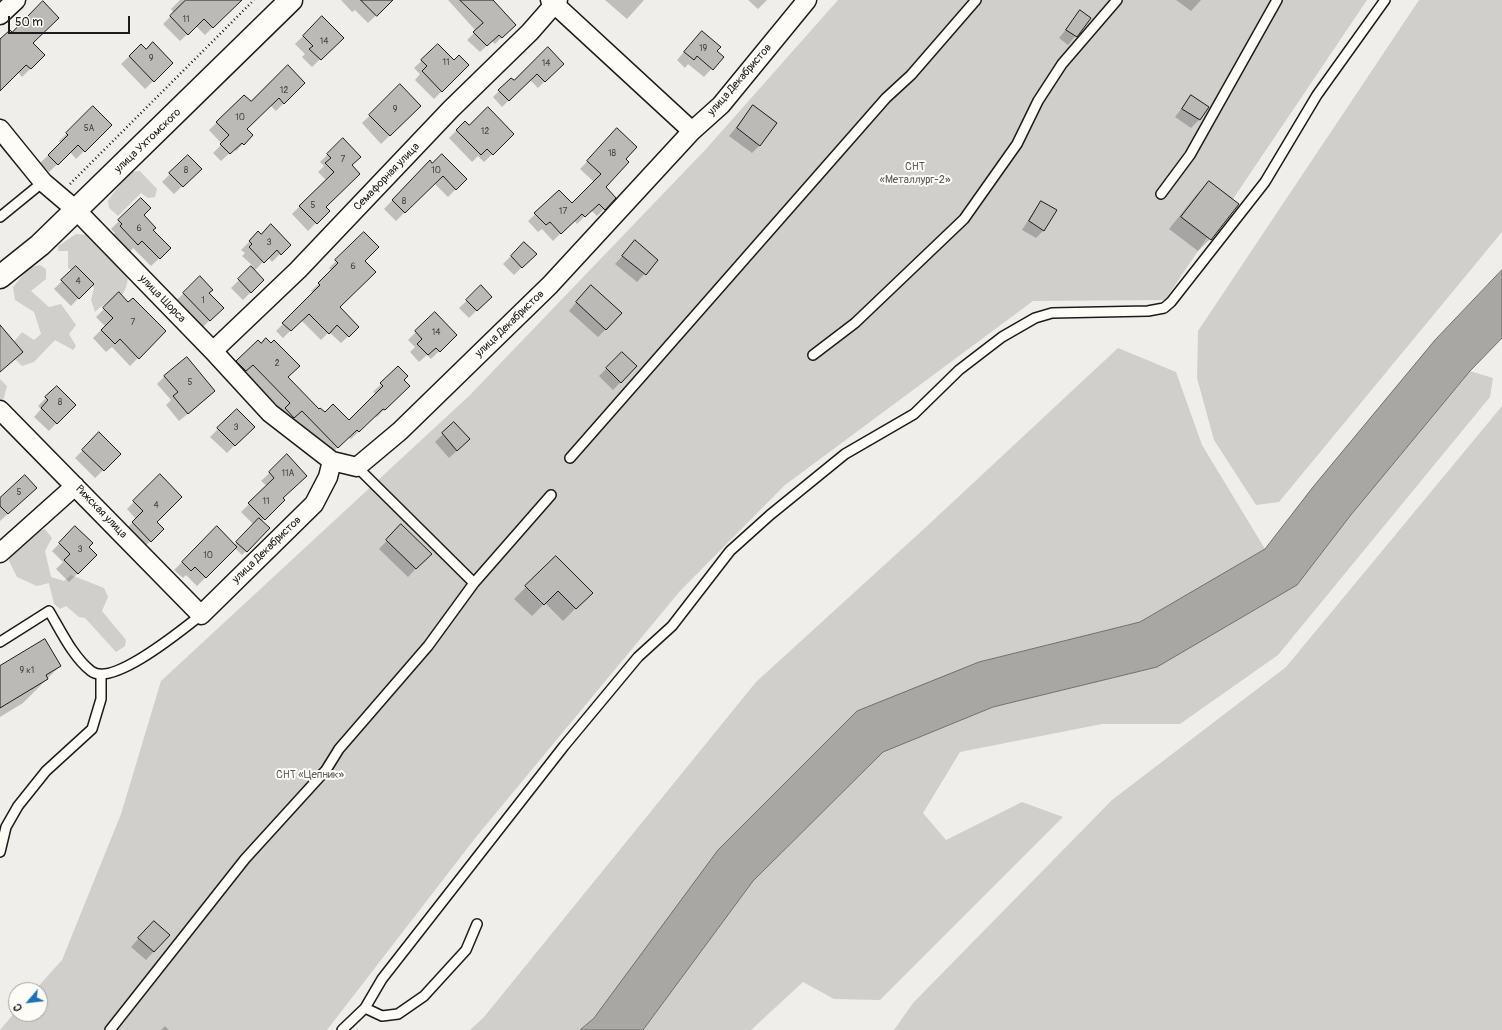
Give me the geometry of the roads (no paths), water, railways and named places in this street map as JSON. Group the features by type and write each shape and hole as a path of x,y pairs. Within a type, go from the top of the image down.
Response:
{"street":[{"path":"0,15 16,0"},
{"name":"улица Ухтомского","path":"0,277 40,244 76,210 291,0"},
{"name":"улица Декабристов","path":"357,467 400,431 550,285 692,130 721,104 807,0"},
{"path":"554,1 692,130"},
{"name":"Семафорная улица","path":"213,351 298,270 451,109 530,32 554,1"},
{"name":"улица Щорса","path":"0,129 43,182 76,210 213,351 270,413 332,461"},
{"name":"Рижская улица","path":"0,410 201,615"},
{"path":"332,461 357,467"},
{"name":"улица Декабристов","path":"201,615 314,504 328,477 332,461"},
{"path":"0,553 75,486"}],"lane":[{"path":"570,458 886,98 911,74 976,0"},
{"path":"813,355 855,323 964,219 1017,144 1038,101 1062,64 1116,0"},
{"path":"1162,194 1190,154 1277,0"},
{"path":"342,1030 364,1008 382,979 564,746 638,657 672,626 730,551 770,515 845,454 914,414 959,370 1002,337 1035,318 1052,313 1148,311 1164,308 1171,302 1265,182 1316,95 1385,0"},
{"path":"0,217 43,182"},
{"path":"357,467 474,583"},
{"path":"110,1030 245,859 326,770 339,749 428,646 474,583 551,495"},
{"path":"0,642 49,611 80,660 92,672 101,675 127,666 156,650 201,615"},
{"path":"0,852 6,827 18,806 46,771 92,729 101,699 101,675"},
{"path":"364,1008 382,1016 398,1014 424,996 466,950 477,924"}],"park label":[{"name":"СНТ «Металлург-2»","path":"915,173"},
{"name":"СНТ «Цепник»","path":"310,775"}]}
